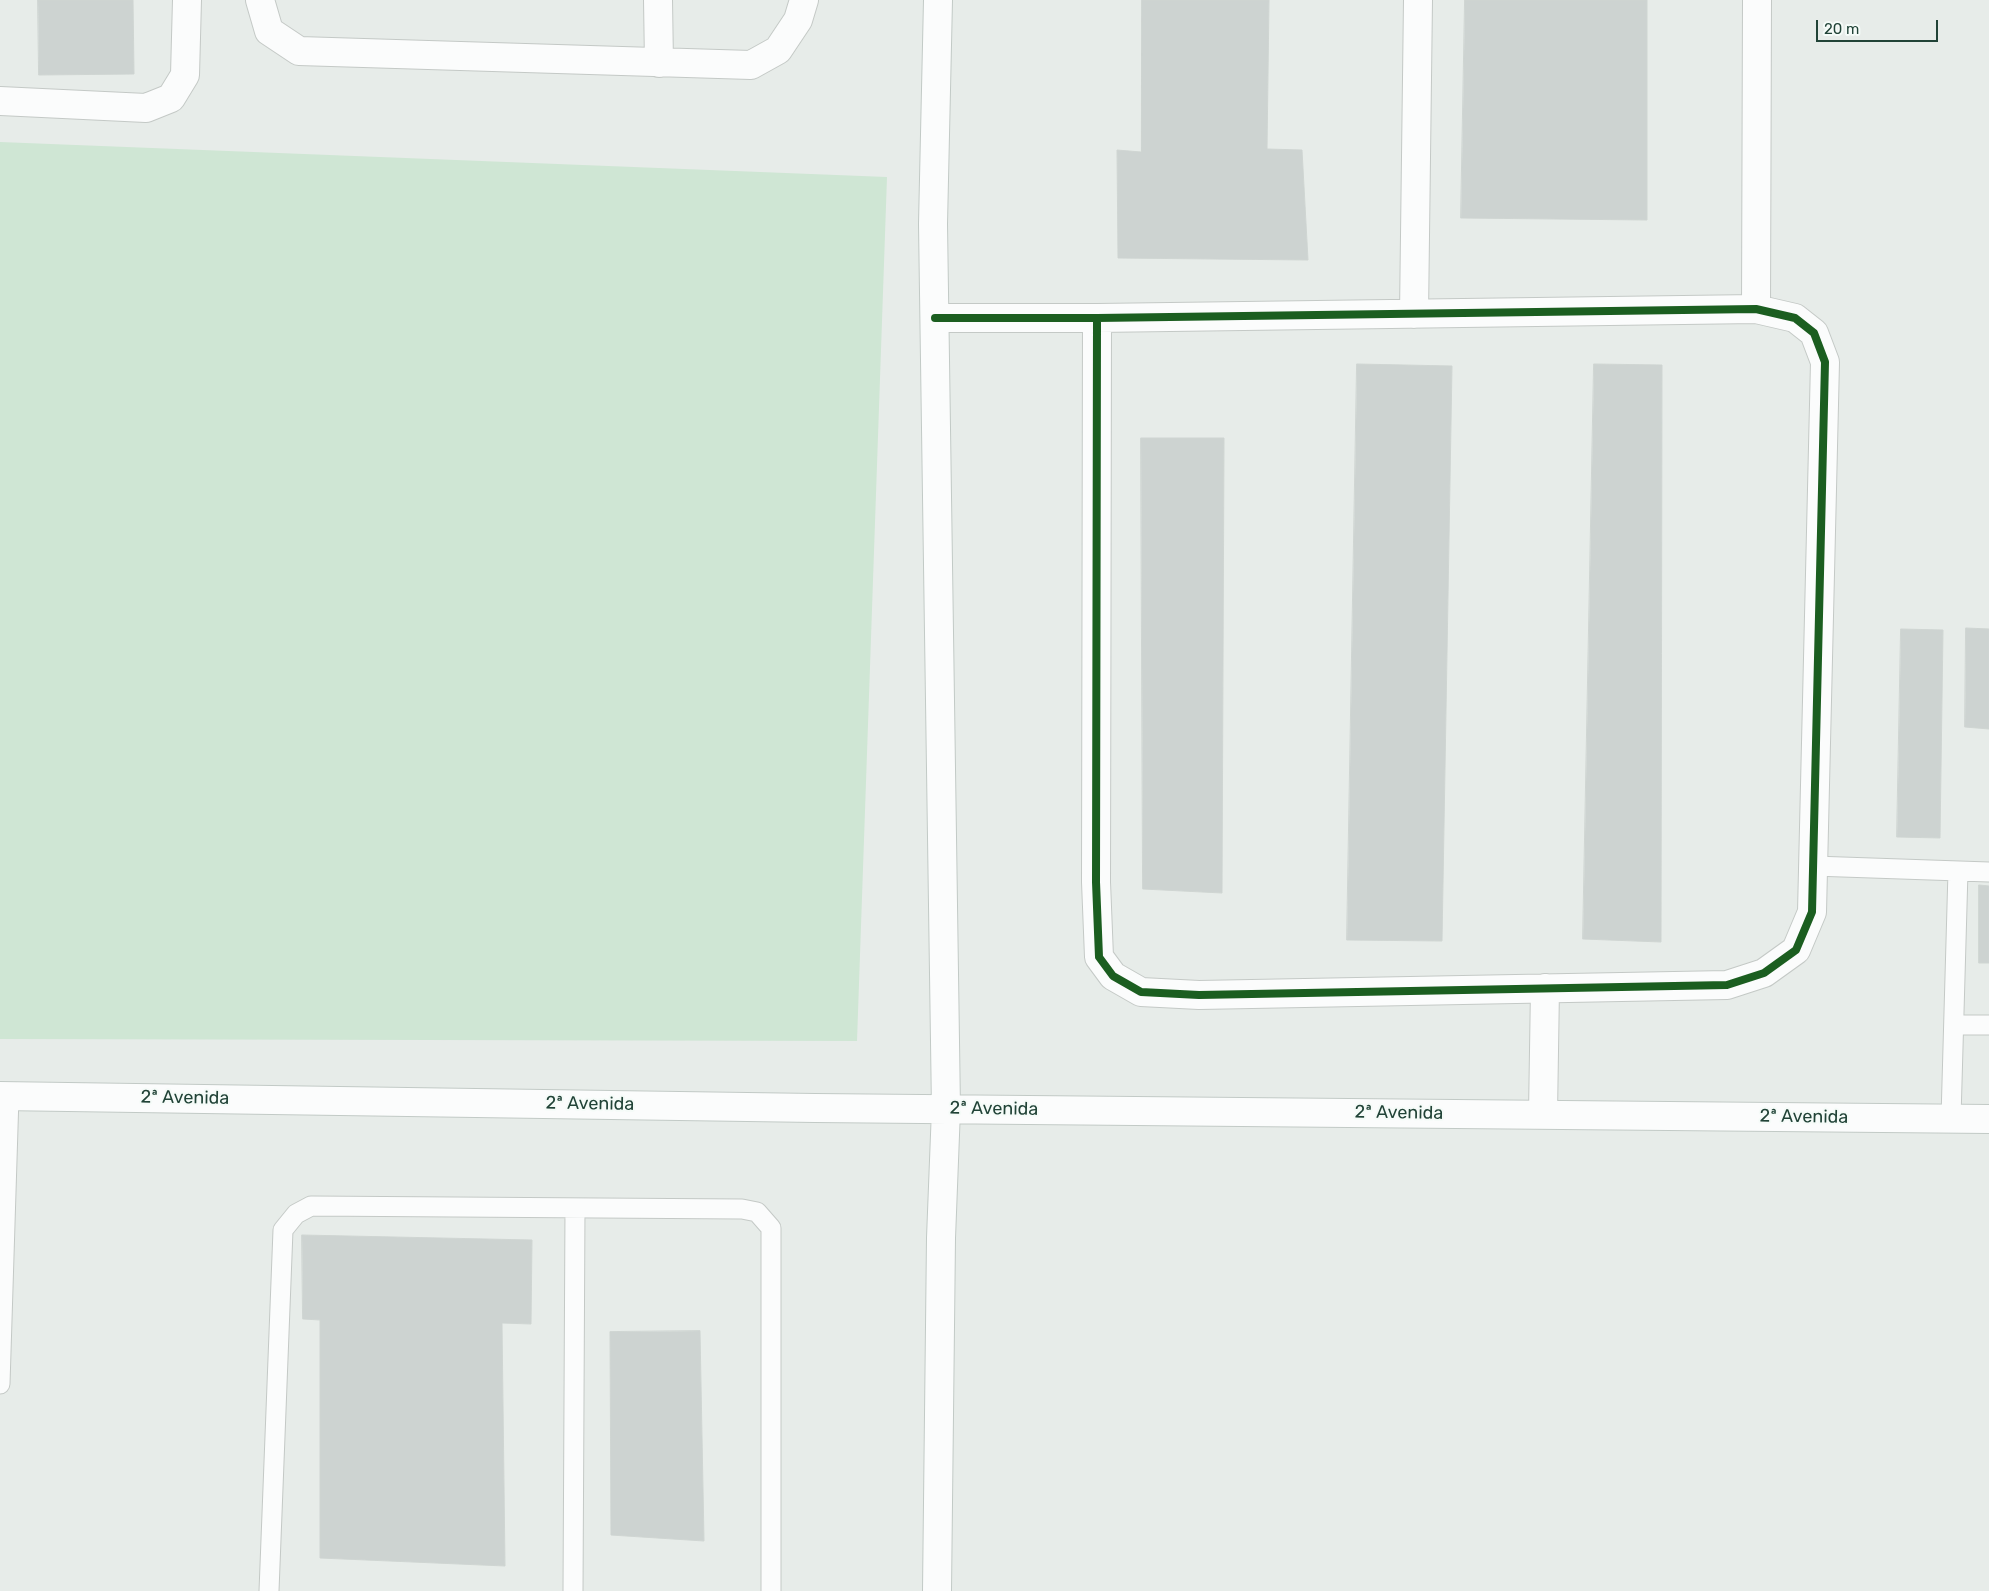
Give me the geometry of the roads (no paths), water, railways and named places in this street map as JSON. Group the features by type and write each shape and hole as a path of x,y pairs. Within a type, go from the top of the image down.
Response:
{"street":[{"path":"0,101 146,108 171,98 185,75 187,0"},
{"path":"260,0 268,31 298,51 659,64 751,65 778,50 798,20 804,0"},
{"path":"658,0 659,64"},
{"path":"937,1591 940,1238 946,1109 933,224 938,0"},
{"path":"1414,314 1418,0"},
{"path":"1756,309 1757,0"},
{"path":"935,318 1097,318 1756,309 1795,318 1814,333 1825,362 1812,912 1796,950 1764,972 1727,985 1199,995 1141,992 1113,976 1099,957 1096,882 1097,318"},
{"path":"1544,1114 1546,988"},
{"name":"2ª Avenida","path":"5,1096 946,1109 1989,1119"}],"lane":[{"path":"1813,866 1989,872"},
{"path":"1951,1118 1958,871"},
{"path":"1954,1025 1989,1025"},
{"path":"0,1384 5,1096"},
{"path":"270,1591 283,1230 296,1214 311,1206 742,1209 757,1212 771,1228 771,1591"},
{"path":"573,1591 575,1208"}]}
